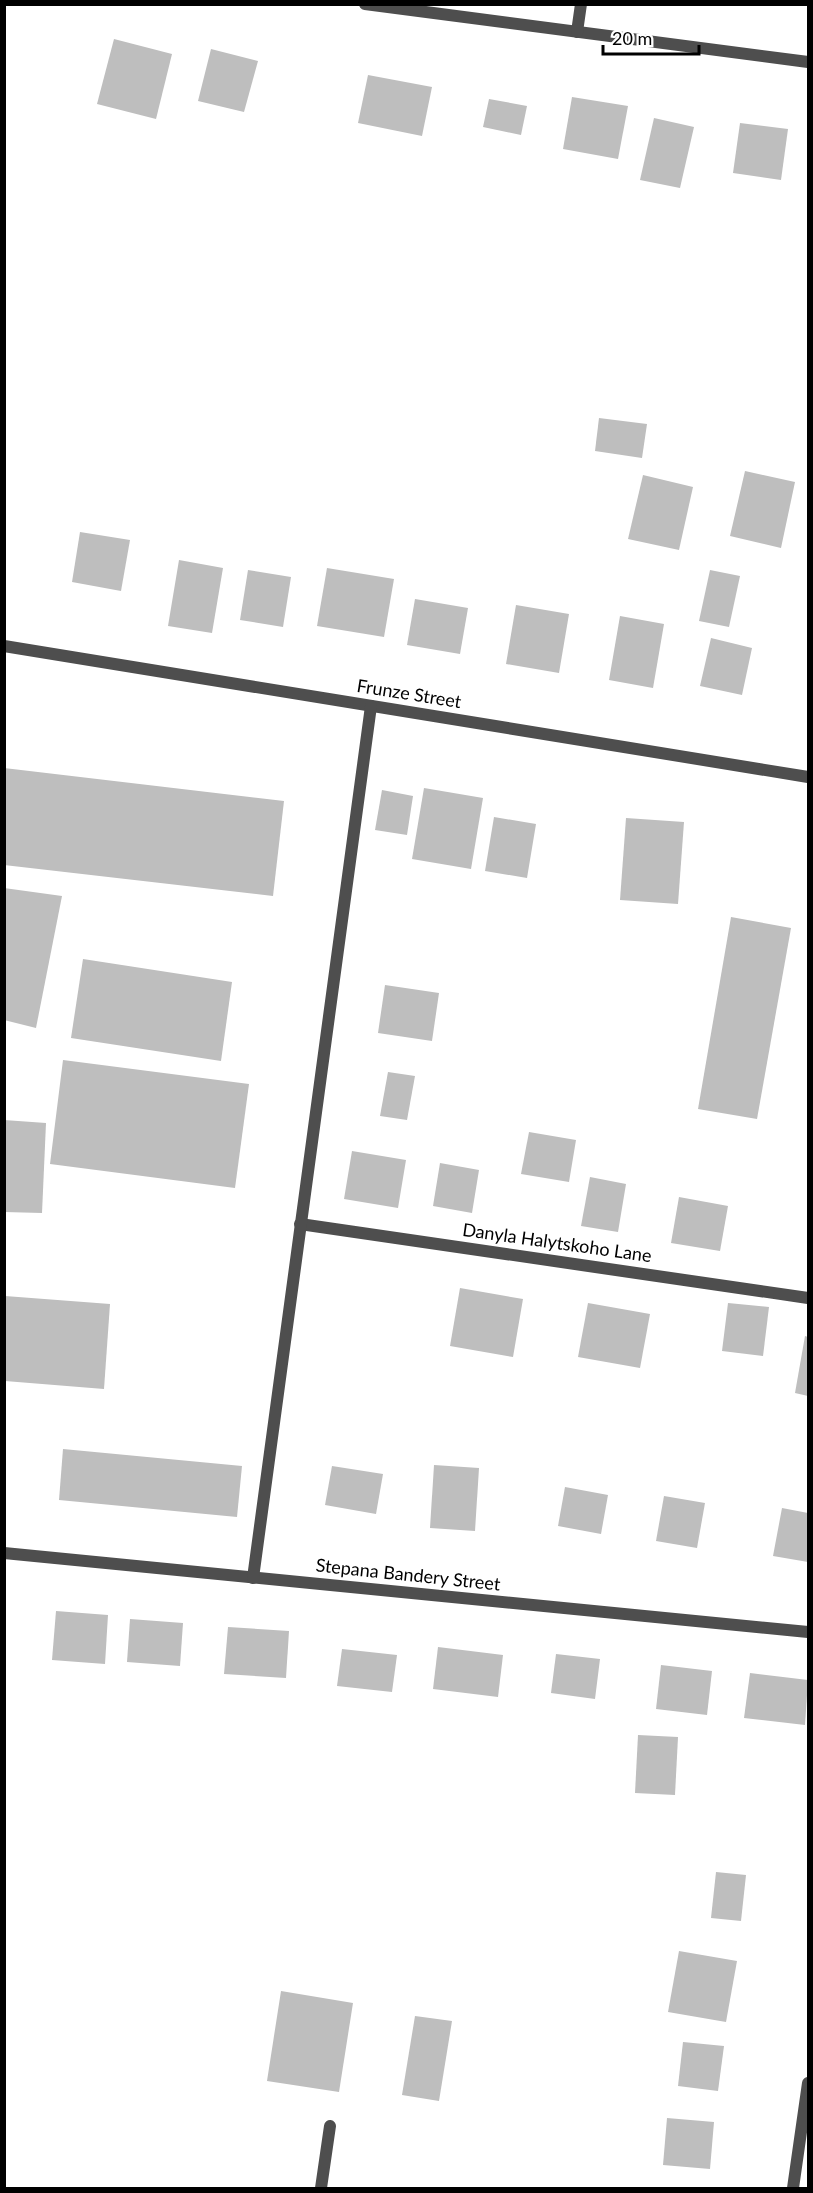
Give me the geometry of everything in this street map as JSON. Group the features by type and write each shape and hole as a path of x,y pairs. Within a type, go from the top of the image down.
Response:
{"street":[{"path":"365,4 808,62"},
{"path":"577,32 581,4"},
{"name":"Frunze Street","path":"4,646 808,777"},
{"path":"253,1578 371,706"},
{"name":"Danyla Halytskoho Lane","path":"300,1224 808,1298"},
{"name":"Stepana Bandery Street","path":"4,1553 808,1632"},
{"path":"793,2188 808,2083"},
{"path":"321,2188 330,2126"}],"building":[{"path":"114,39 172,54 156,119 97,104"},
{"path":"211,49 258,61 244,112 198,101"},
{"path":"368,75 432,87 422,136 358,123"},
{"path":"572,97 628,106 618,159 563,149"},
{"path":"489,99 527,106 521,135 483,127"},
{"path":"654,118 694,127 680,188 640,180"},
{"path":"740,123 788,129 781,180 733,173"},
{"path":"599,418 647,424 642,458 595,451"},
{"path":"745,471 795,482 781,548 730,536"},
{"path":"643,475 693,487 679,550 628,539"},
{"path":"80,532 130,540 121,591 72,582"},
{"path":"179,560 223,568 212,633 168,626"},
{"path":"327,568 394,579 384,637 317,626"},
{"path":"248,570 291,577 283,627 240,620"},
{"path":"710,570 740,576 729,627 699,621"},
{"path":"415,599 468,608 460,654 407,645"},
{"path":"516,605 569,614 559,673 506,664"},
{"path":"620,616 664,624 653,688 609,680"},
{"path":"711,638 752,648 742,695 700,686"},
{"path":"4,768 284,801 273,896 4,865"},
{"path":"424,788 483,798 471,869 412,859"},
{"path":"382,790 413,796 407,835 375,830"},
{"path":"494,817 536,824 527,878 485,871"},
{"path":"626,818 684,822 678,904 620,900"},
{"path":"4,888 62,896 36,1028 4,1020"},
{"path":"731,917 791,928 757,1119 698,1109"},
{"path":"83,959 232,982 221,1061 71,1038"},
{"path":"385,985 439,993 432,1041 378,1033"},
{"path":"63,1060 249,1084 235,1188 50,1164"},
{"path":"388,1072 415,1076 407,1120 380,1116"},
{"path":"4,1120 46,1123 42,1213 4,1212"},
{"path":"529,1132 576,1140 569,1182 521,1174"},
{"path":"352,1151 406,1160 398,1208 344,1199"},
{"path":"440,1163 479,1170 472,1213 433,1206"},
{"path":"590,1177 626,1184 618,1232 581,1226"},
{"path":"679,1197 728,1206 720,1251 671,1243"},
{"path":"460,1288 523,1299 513,1357 450,1346"},
{"path":"5,1296 110,1304 104,1389 5,1381"},
{"path":"588,1303 650,1314 640,1368 578,1357"},
{"path":"728,1303 769,1307 763,1356 722,1351"},
{"path":"805,1336 808,1337 808,1396 795,1393"},
{"path":"63,1449 242,1466 237,1517 59,1500"},
{"path":"434,1465 479,1468 475,1531 430,1528"},
{"path":"332,1466 383,1474 376,1514 325,1505"},
{"path":"565,1487 608,1495 601,1534 558,1526"},
{"path":"664,1496 705,1503 697,1548 656,1541"},
{"path":"782,1508 808,1513 808,1562 773,1556"},
{"path":"56,1611 108,1615 105,1664 52,1660"},
{"path":"130,1619 183,1623 180,1666 127,1662"},
{"path":"228,1627 289,1631 286,1678 224,1674"},
{"path":"438,1647 503,1655 498,1697 433,1689"},
{"path":"342,1649 397,1655 392,1692 337,1686"},
{"path":"556,1654 600,1659 595,1699 551,1693"},
{"path":"661,1665 712,1671 707,1715 656,1709"},
{"path":"750,1673 808,1680 805,1725 744,1718"},
{"path":"638,1735 678,1737 675,1795 635,1793"},
{"path":"716,1872 746,1875 741,1921 711,1918"},
{"path":"679,1951 737,1961 726,2022 668,2012"},
{"path":"281,1991 353,2003 339,2092 267,2081"},
{"path":"415,2016 452,2021 439,2101 402,2095"},
{"path":"683,2042 724,2046 718,2091 678,2086"},
{"path":"667,2118 714,2122 710,2169 663,2165"}]}
